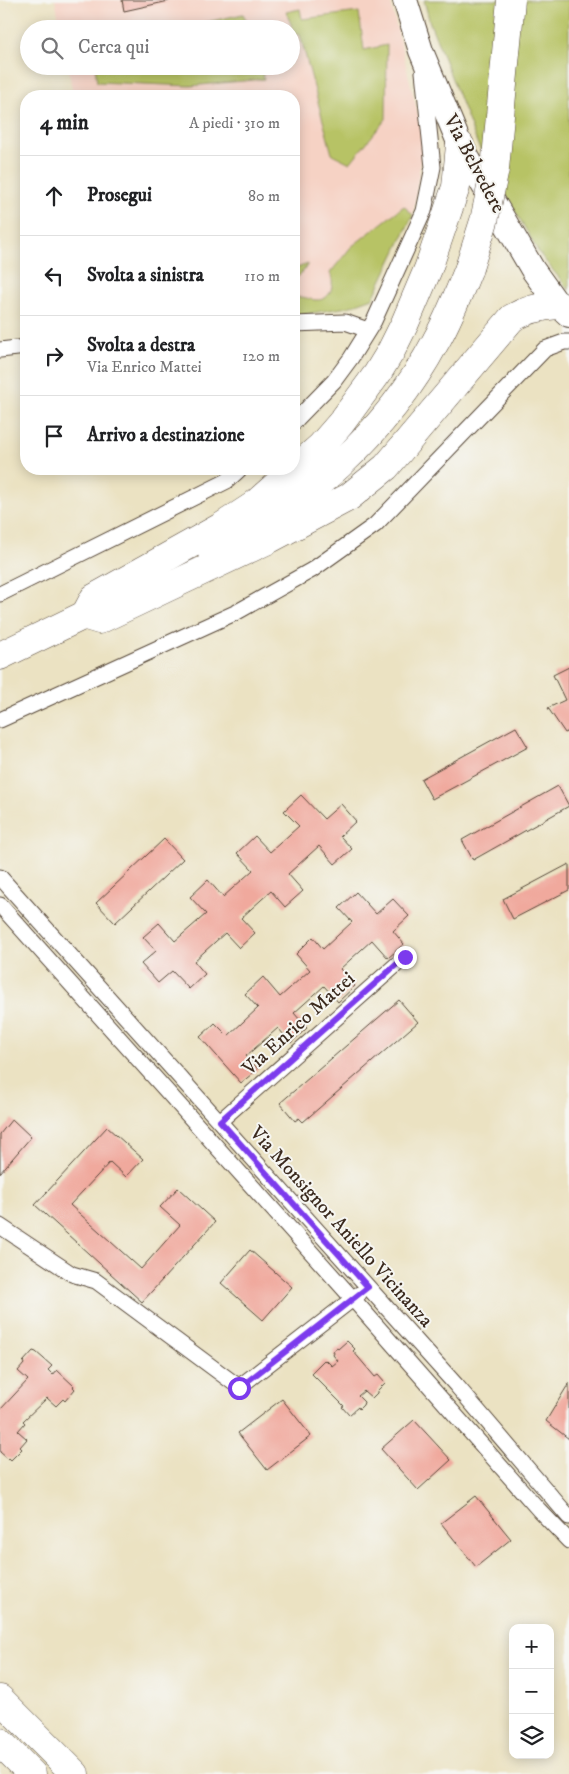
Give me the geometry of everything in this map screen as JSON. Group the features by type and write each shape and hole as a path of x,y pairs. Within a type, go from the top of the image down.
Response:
{"highway":[{"path":"0,656 228,545 309,492 348,457 393,407 426,358 451,311 469,268 484,221 495,169 511,0"},
{"path":"300,465 321,446 341,423 377,374 391,351 416,297 456,187 460,145"},
{"path":"85,615 99,620 228,560 314,517 349,497 376,476 396,456 512,318 523,312 547,305 563,310"},
{"path":"85,615 94,598 221,527 253,506 288,475"},
{"path":"0,1698 75,1774"},
{"path":"0,1742 32,1774"}],"main road":[{"name":"Via Belvedere","path":"405,0 421,51 460,145 533,270 563,310"}],"street":[{"path":"300,416 334,381 371,326 424,211 433,167 421,51"},
{"path":"300,324 345,322 371,326"},
{"path":"0,720 237,612 312,570 375,524 545,349 569,342"},
{"path":"0,350 20,347"},
{"path":"0,594 227,480 233,475"},
{"name":"Via Monsignor Aniello Vicinanza","path":"0,877 456,1385 569,1517"},
{"name":"Via Monsignor Aniello Vicinanza","path":"0,905 539,1510 566,1533"},
{"name":"Via Enrico Mattei","path":"220,1121 405,957"},
{"path":"0,1226 72,1274 96,1281 239,1388 368,1287"}],"shaded area":[{"path":"55,0 390,0 424,139 413,215 373,298 348,307 300,315 300,90 72,90 70,75 300,75 300,20 59,20"}],"green space":[{"path":"424,0 569,0 569,290 539,253 478,145 430,23"},
{"path":"300,9 302,19 359,12 364,50 387,45 386,119 350,163 332,154 300,35 300,20 289,20 286,12"},
{"path":"243,14 246,20 216,20"},
{"path":"96,75 263,75 264,79 190,86 97,82"},
{"path":"404,206 413,215 373,298 348,307 300,315 300,297 317,300 329,294 332,286 330,273 351,247"},
{"path":"308,264 300,275 300,267"}],"building":[{"path":"122,0 169,0 169,1 124,11"},
{"path":"569,667 569,731 565,733 548,708 565,700 553,675"},
{"path":"516,727 528,747 432,799 421,779"},
{"path":"558,786 569,806 473,860 462,840"},
{"path":"301,795 324,819 341,804 356,821 340,836 352,849 335,864 319,846 288,874 303,891 285,907 271,891 241,918 255,933 239,948 225,933 194,961 205,974 189,989 172,971 158,983 141,964 156,951 143,937 159,923 175,941 206,914 190,897 208,880 223,897 253,870 237,853 255,836 270,852 299,826 284,811"},
{"path":"164,839 183,859 115,923 96,903"},
{"path":"569,864 569,890 513,919 503,899"},
{"path":"356,892 376,914 393,899 409,916 393,931 404,944 388,958 372,940 340,969 355,986 338,1002 324,986 294,1013 307,1028 291,1043 278,1028 246,1056 258,1069 241,1083 200,1037 215,1023 228,1036 258,1008 245,994 263,977 280,997 310,970 296,954 313,937 323,949 352,922 339,908"},
{"path":"399,1000 418,1022 303,1122 299,1118 295,1121 280,1103"},
{"path":"12,1119 31,1137 0,1173 0,1134"},
{"path":"107,1127 143,1159 126,1177 110,1162 70,1205 141,1269 180,1225 160,1207 178,1188 215,1222 142,1302 35,1205"},
{"path":"250,1250 292,1287 263,1320 221,1283"},
{"path":"347,1341 375,1377 378,1375 385,1383 372,1398 364,1391 358,1396 364,1402 363,1405 349,1415 342,1407 344,1406 311,1373 324,1360 332,1366 338,1361 333,1355 333,1351"},
{"path":"33,1351 52,1366 48,1370 53,1375 57,1370 75,1389 65,1401 63,1399 56,1406 47,1398 23,1421 25,1423 18,1431 27,1439 20,1447 22,1449 11,1460 0,1452 0,1410 28,1380 18,1371"},
{"path":"569,1383 569,1439 546,1421"},
{"path":"282,1399 311,1436 267,1470 238,1433"},
{"path":"414,1420 451,1460 418,1490 381,1449"},
{"path":"476,1496 511,1539 476,1567 441,1523"}],"route":[{"path":"239,1388 368,1287 220,1121 405,957"}]}
